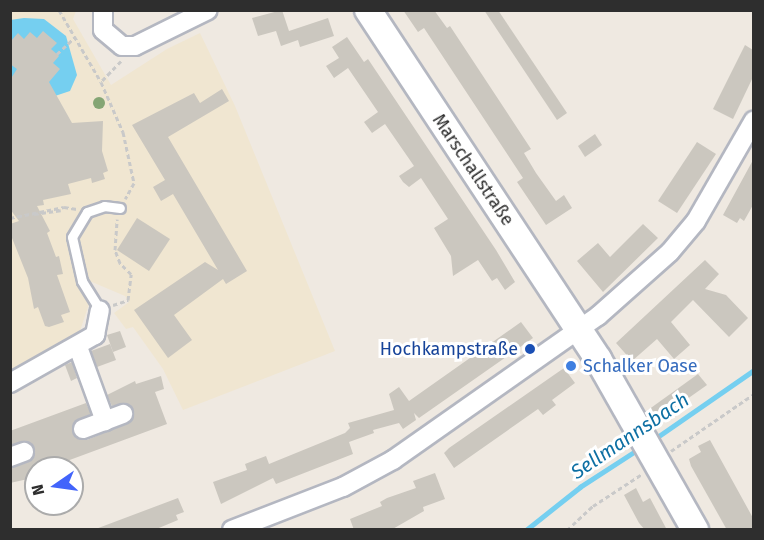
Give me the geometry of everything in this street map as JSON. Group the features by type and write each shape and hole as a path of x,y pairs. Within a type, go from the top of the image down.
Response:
{"street":[{"path":"103,10 102,20 108,38 122,46 135,46 202,11"},
{"path":"176,10 202,11"},
{"name":"Marschallstraße","path":"368,10 579,330"},
{"path":"232,530 343,486 393,460 579,330 635,285 677,244 718,187 753,120"},
{"path":"10,383 78,347 95,335 100,310"},
{"path":"579,330 647,443 695,530"},
{"path":"78,347 105,421"},
{"path":"83,429 123,414"}],"lane":[{"path":"100,310 82,281 72,248 75,229 87,212 104,206 120,208"}],"path":[{"path":"59,10 101,82 123,132 134,183 120,208 115,250 131,274 128,300 100,310"},
{"path":"58,54 75,37"},
{"path":"101,82 135,46"},
{"path":"10,218 75,208 87,212"}],"shaded area":[{"path":"11,11 76,11 73,19 111,85 167,49 200,33 235,106 335,351 183,410 163,369 133,327 126,329 114,313 129,302 125,296 92,282 81,288 89,304 80,331 11,370"}],"water":[{"path":"44,19 66,36 77,75 70,91 55,96 11,82 10,20"}],"building":[{"path":"282,10 289,31 328,18 334,36 300,47 298,40 281,46 276,31 258,36 252,18"},
{"path":"403,10 434,10 447,28 450,26 531,149 524,153 536,173 556,201 564,195 572,208 546,225 517,182 523,178 424,28 418,32"},
{"path":"484,10 498,10 567,113 557,120"},
{"path":"43,31 57,43 51,49 59,56 53,63 60,69 49,82 72,123 103,121 102,151 108,171 103,173 105,179 92,183 91,178 68,184 71,194 43,200 44,205 37,206 50,231 47,233 56,257 59,256 63,274 57,275 70,312 61,315 64,322 49,327 45,326 38,307 34,309 28,278 10,233 10,224 19,221 10,209 10,80 17,69 10,64 10,42 18,33 24,39 30,32 37,38"},
{"path":"347,37 364,62 368,59 496,250 515,282 505,290 497,278 492,281 478,260 453,276 451,256 434,228 448,219 421,178 409,187 399,176 414,166 385,124 372,133 364,122 378,112 348,68 334,78 326,66 339,58 332,47"},
{"path":"745,45 753,50 753,77 733,119 713,109"},
{"path":"222,89 229,101 168,137 247,271 226,284 223,279 174,315 192,340 168,358 134,310 205,262 218,270 173,194 161,201 153,187 165,180 132,125 194,93 200,103"},
{"path":"595,134 602,145 585,157 578,146"},
{"path":"697,142 716,154 677,213 658,201"},
{"path":"753,160 753,205 744,221 740,218 737,223 723,215"},
{"path":"137,218 170,239 149,271 117,250"},
{"path":"643,224 658,238 603,292 577,261 598,243 610,257"},
{"path":"705,260 719,274 705,289 726,295 748,318 729,337 693,300 671,322 690,345 674,359 657,339 632,361 616,343"},
{"path":"521,322 533,338 419,418 414,413 416,420 403,429 399,423 373,430 374,433 349,442 353,454 276,484 273,478 221,504 213,482 247,470 245,464 266,456 269,464 345,433 350,428 348,423 394,410 389,394 399,387 409,401"},
{"path":"120,331 126,347 113,352 107,335"},
{"path":"110,344 116,360 97,367 91,351"},
{"path":"72,362 77,378 71,381 65,365"},
{"path":"564,368 575,383 552,400 556,405 543,415 538,409 454,468 444,453 449,448"},
{"path":"698,374 707,385 656,421 648,410"},
{"path":"161,376 164,389 155,392 167,424 80,456 33,456 35,453 27,441 10,445 10,431 86,403 91,414 75,421 72,428 76,438 87,440 132,421 131,406 124,403 112,406 107,395 135,381 136,384"},
{"path":"710,440 753,518 753,530 727,530 691,466 689,459 701,452 698,446"},
{"path":"24,463 24,480 10,483 10,468"},
{"path":"435,473 445,499 423,507 424,511 391,530 354,530 350,519 382,506 380,502 387,498 416,488 413,481"},
{"path":"636,488 643,502 650,498 667,530 645,530 639,523 624,495"},
{"path":"178,498 184,512 176,515 178,520 154,530 93,530"}],"waterway":[{"name":"Sellmannsbach","path":"653,440 754,370"},
{"name":"Sellmannsbach","path":"526,530 580,487 640,448"}],"place":[{"name":"Hochkampstraße","path":"530,349"},
{"name":"Schalker Oase","path":"571,366"}]}
